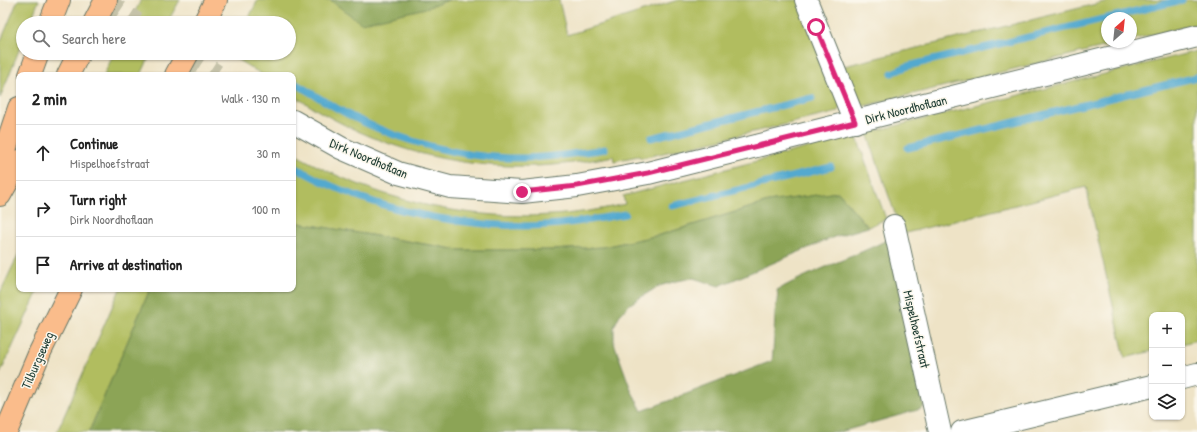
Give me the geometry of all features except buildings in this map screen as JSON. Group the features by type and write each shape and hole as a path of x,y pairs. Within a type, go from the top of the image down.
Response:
{"highway":[{"path":"53,16 59,0"},
{"path":"98,16 106,0"},
{"path":"208,16 216,0"},
{"path":"31,72 35,60"},
{"path":"70,72 76,60"},
{"path":"178,72 184,60"},
{"path":"0,165 16,117"},
{"path":"0,195 16,166"},
{"name":"Tilburgseweg","path":"6,432 40,352 70,292"}],"street":[{"path":"806,0 855,122"},
{"name":"Dirk Noordhoflaan","path":"296,123 341,148 398,173 450,187 522,192 577,186 648,173 1197,36"},
{"name":"Mispelhoefstraat","path":"894,226 940,432"},
{"path":"1185,377 1197,374"},
{"path":"962,432 1149,387"}],"green space":[{"path":"18,0 39,0 33,16 16,16 16,58 0,98 0,43"},
{"path":"141,0 180,0 171,16 133,16"},
{"path":"258,0 559,0 567,35 678,0 801,0 842,103 838,112 642,158 638,156 614,161 613,156 570,163 529,166 487,165 447,159 407,149 368,135 330,117 296,97 296,72 258,72 238,60 296,60 296,16 250,16"},
{"path":"330,0 449,0 426,8 361,23"},
{"path":"1112,0 1197,0 1197,24 1137,39 1137,12 1101,12 1101,47 864,106 853,99 840,67"},
{"path":"1197,51 1197,340 1185,343 1185,312 1149,312 1149,352 1125,358 1086,187 902,234 867,133"},
{"path":"111,60 148,60 142,72 105,72"},
{"path":"856,135 886,219 868,227 838,192 768,202 660,235 603,247 552,250 460,250 296,223 296,155 332,173 371,189 412,202 454,210 496,215 539,216 582,212 625,204 623,196"},
{"path":"838,192 868,227 834,237 719,286 693,278 677,281 659,286 630,304 619,316 614,327 614,343 631,390 642,411 772,361 775,311 778,296 777,290 891,238 924,407 840,432 89,432 149,292 296,292 296,223 460,250 552,250 603,247 660,235 768,202"},
{"path":"16,259 16,292 38,292 0,374 0,293"},
{"path":"119,292 149,292 89,432 57,432"}],"waterway":[{"path":"1132,12 1182,0"},
{"path":"892,73 908,66 1101,19"},
{"path":"908,148 1197,77"},
{"path":"296,84 342,111 376,128 412,141 451,151 490,157 533,158 605,149"},
{"path":"651,138 812,98"},
{"path":"672,206 831,167"},
{"path":"296,168 319,180 375,202 404,211 463,222 493,225 536,226 625,214"}],"tunnel":[{"path":"101,0 125,16"},
{"path":"193,60 211,72"}],"route":[{"path":"522,192 577,186 648,173 855,122 816,27"}]}
